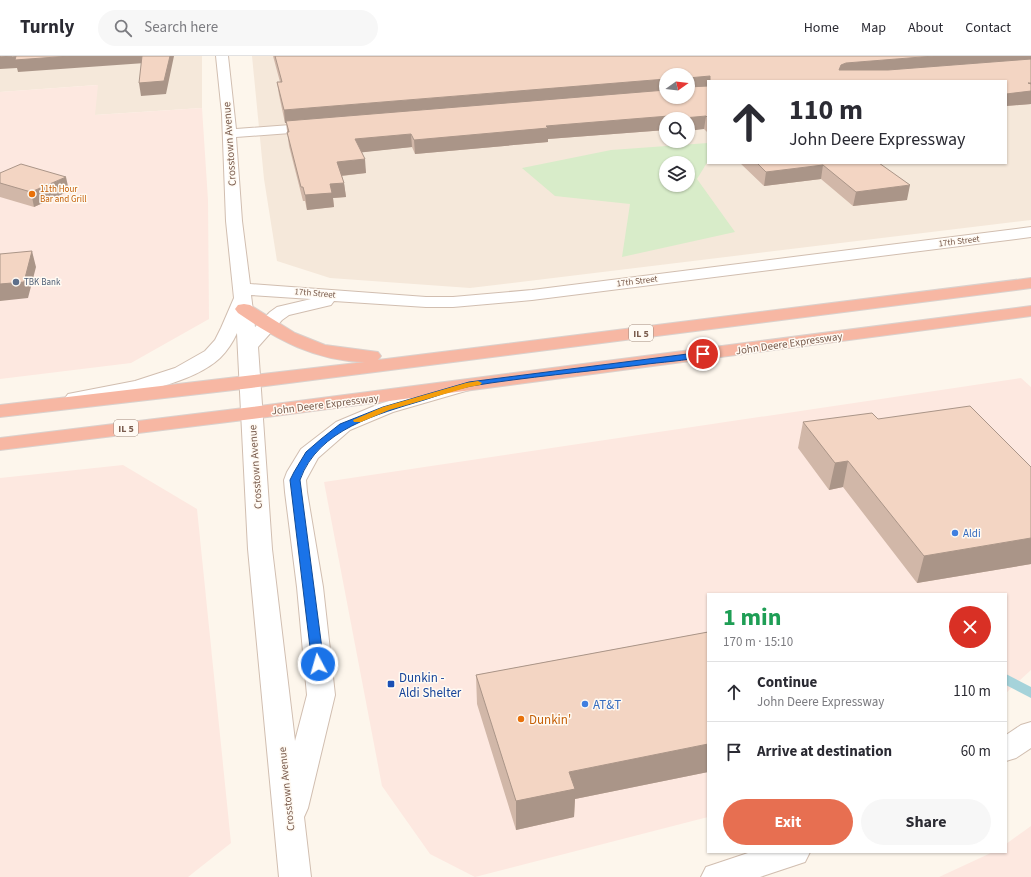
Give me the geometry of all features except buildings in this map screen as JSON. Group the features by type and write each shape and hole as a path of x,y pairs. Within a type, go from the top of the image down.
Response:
{"highway":[{"name":"IL 5","path":"3,411 251,382 1031,283"},
{"path":"243,298 268,326 288,338 338,355 357,356 379,355 596,328 806,311"},
{"name":"John Deere Expressway","path":"0,444 252,413 1031,311"}],"street":[{"name":"Crosstown Avenue","path":"222,56 229,134 234,220 251,382 260,549 295,877"},
{"path":"229,134 332,126"},
{"name":"17th Street","path":"243,298 366,298 426,302 453,302 1031,232"},
{"path":"3,411 122,390 180,373 214,354 226,338 243,298"},
{"path":"248,346 276,316 283,311 298,306 333,300 366,298"},
{"path":"290,822 321,695 310,587 296,492 295,480 298,472 309,454 343,426 386,408 469,384"},
{"path":"1007,749 1031,733"},
{"path":"717,877 791,853"}],"shaded area":[{"path":"0,56 202,56 202,108 94,115 97,85 0,92"},
{"path":"252,56 1031,56 1031,220 470,288 330,278 277,261 264,179"},
{"path":"98,85 95,115 202,108 208,200 209,319 131,363 0,379 0,92"},
{"path":"1021,378 1031,387 1031,670 1007,692 1007,593 707,593 707,817 475,877 430,854 382,786 324,482"},
{"path":"123,465 197,509 231,843 188,877 0,877 0,478"},
{"path":"1031,826 1031,877 939,877 991,853 1007,853 1007,843"}],"green space":[{"path":"707,143 707,163 697,179 735,232 622,257 630,204 555,196 522,168 611,150 659,147 659,148 695,148 695,144"}],"waterway":[{"path":"1007,680 1031,693"}],"slow traffic":[{"path":"358,420 386,408 412,402 469,384 478,383"}],"place":[{"name":"11th Hour Bar and Grill","path":"32,194"},
{"name":"TBK Bank","path":"16,282"},
{"name":"Aldi","path":"955,533"},
{"name":"Dunkin - Aldi Shelter","path":"391,684"},
{"name":"AT&T","path":"585,704"},
{"name":"Dunkin'","path":"521,719"}],"route":[{"path":"318,664 310,587 295,480 309,454 343,426 386,408 412,402 469,384 703,354"}]}
